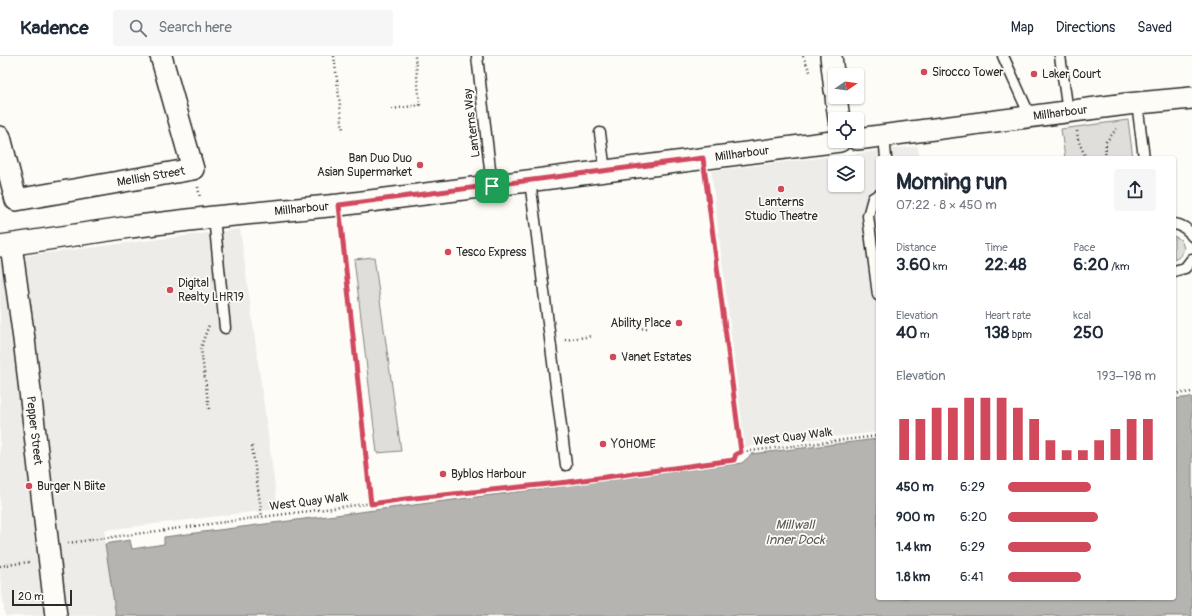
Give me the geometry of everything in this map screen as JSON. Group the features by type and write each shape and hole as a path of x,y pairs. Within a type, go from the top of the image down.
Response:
{"street":[{"name":"Mellish Street","path":"0,139 16,200 193,169 162,56"},
{"path":"831,56 832,68"},
{"name":"Millharbour","path":"864,138 1071,111 1097,104 1132,104 1192,98"},
{"name":"Millharbour","path":"6,246 108,230 209,217 339,205 828,142"},
{"name":"Pepper Street","path":"6,246 24,339 56,616"}],"lane":[{"name":"Lanterns Way","path":"477,56 492,186"},
{"path":"1003,56 1030,116"},
{"path":"1060,56 1071,111"},
{"path":"1132,104 1144,156"},
{"path":"600,133 605,171"},
{"path":"884,136 886,156"},
{"path":"530,181 566,465"},
{"path":"876,196 873,198 868,216 876,279"},
{"path":"209,217 225,328"},
{"path":"1176,225 1184,227 1192,236"},
{"path":"1176,270 1184,268 1192,259"}],"path":[{"path":"334,56 343,130"},
{"path":"392,109 420,105 415,56"},
{"path":"1105,156 1106,142 1132,104"},
{"path":"1071,111 1078,140 1085,156"},
{"path":"703,158 741,452"},
{"path":"193,169 209,217"},
{"path":"339,205 371,504"},
{"path":"209,409 201,349 207,330 222,302"},
{"path":"638,329 647,328"},
{"path":"550,343 592,336"},
{"path":"1176,394 1192,392"},
{"name":"West Quay Walk","path":"0,566 49,553 262,517 405,499 568,482 734,460 736,454 741,452 876,436"},
{"path":"252,446 262,517"}],"shaded area":[{"path":"1128,120 1133,156 1065,156 1061,129"},
{"path":"918,146 919,156 876,156 876,432 745,447 711,171 828,157 828,192 864,192 864,156 835,156"},
{"path":"240,229 278,509 105,530 105,544 116,616 5,616 0,578 0,259"},
{"path":"1176,237 1181,240 1184,248 1181,256 1176,259"},
{"path":"374,257 401,451 377,453 354,259"}],"water":[{"name":"Millwall Inner Dock","path":"1192,397 1192,616 116,616 105,544 130,540 132,549 164,544 164,537 742,463 752,454 876,439 876,600 1176,600 1176,399"}],"place":[{"name":"Sirocco Tower","path":"924,72"},
{"name":"Laker Court","path":"1034,74"},
{"name":"Ban Duo Duo Asian Supermarket","path":"420,165"},
{"name":"Lanterns Studio Theatre","path":"781,189"},
{"name":"Tesco Express","path":"448,252"},
{"name":"Digital Realty LHR19","path":"170,290"},
{"name":"Ability Place","path":"679,323"},
{"name":"Vanet Estates","path":"613,357"},
{"name":"YOHOME","path":"603,444"},
{"name":"Byblos Harbour","path":"443,474"},
{"name":"Burger N Biite","path":"29,486"}],"route":[{"path":"703,158 741,452 736,454 734,460 568,482 371,504 339,205 492,186 703,158"}]}
